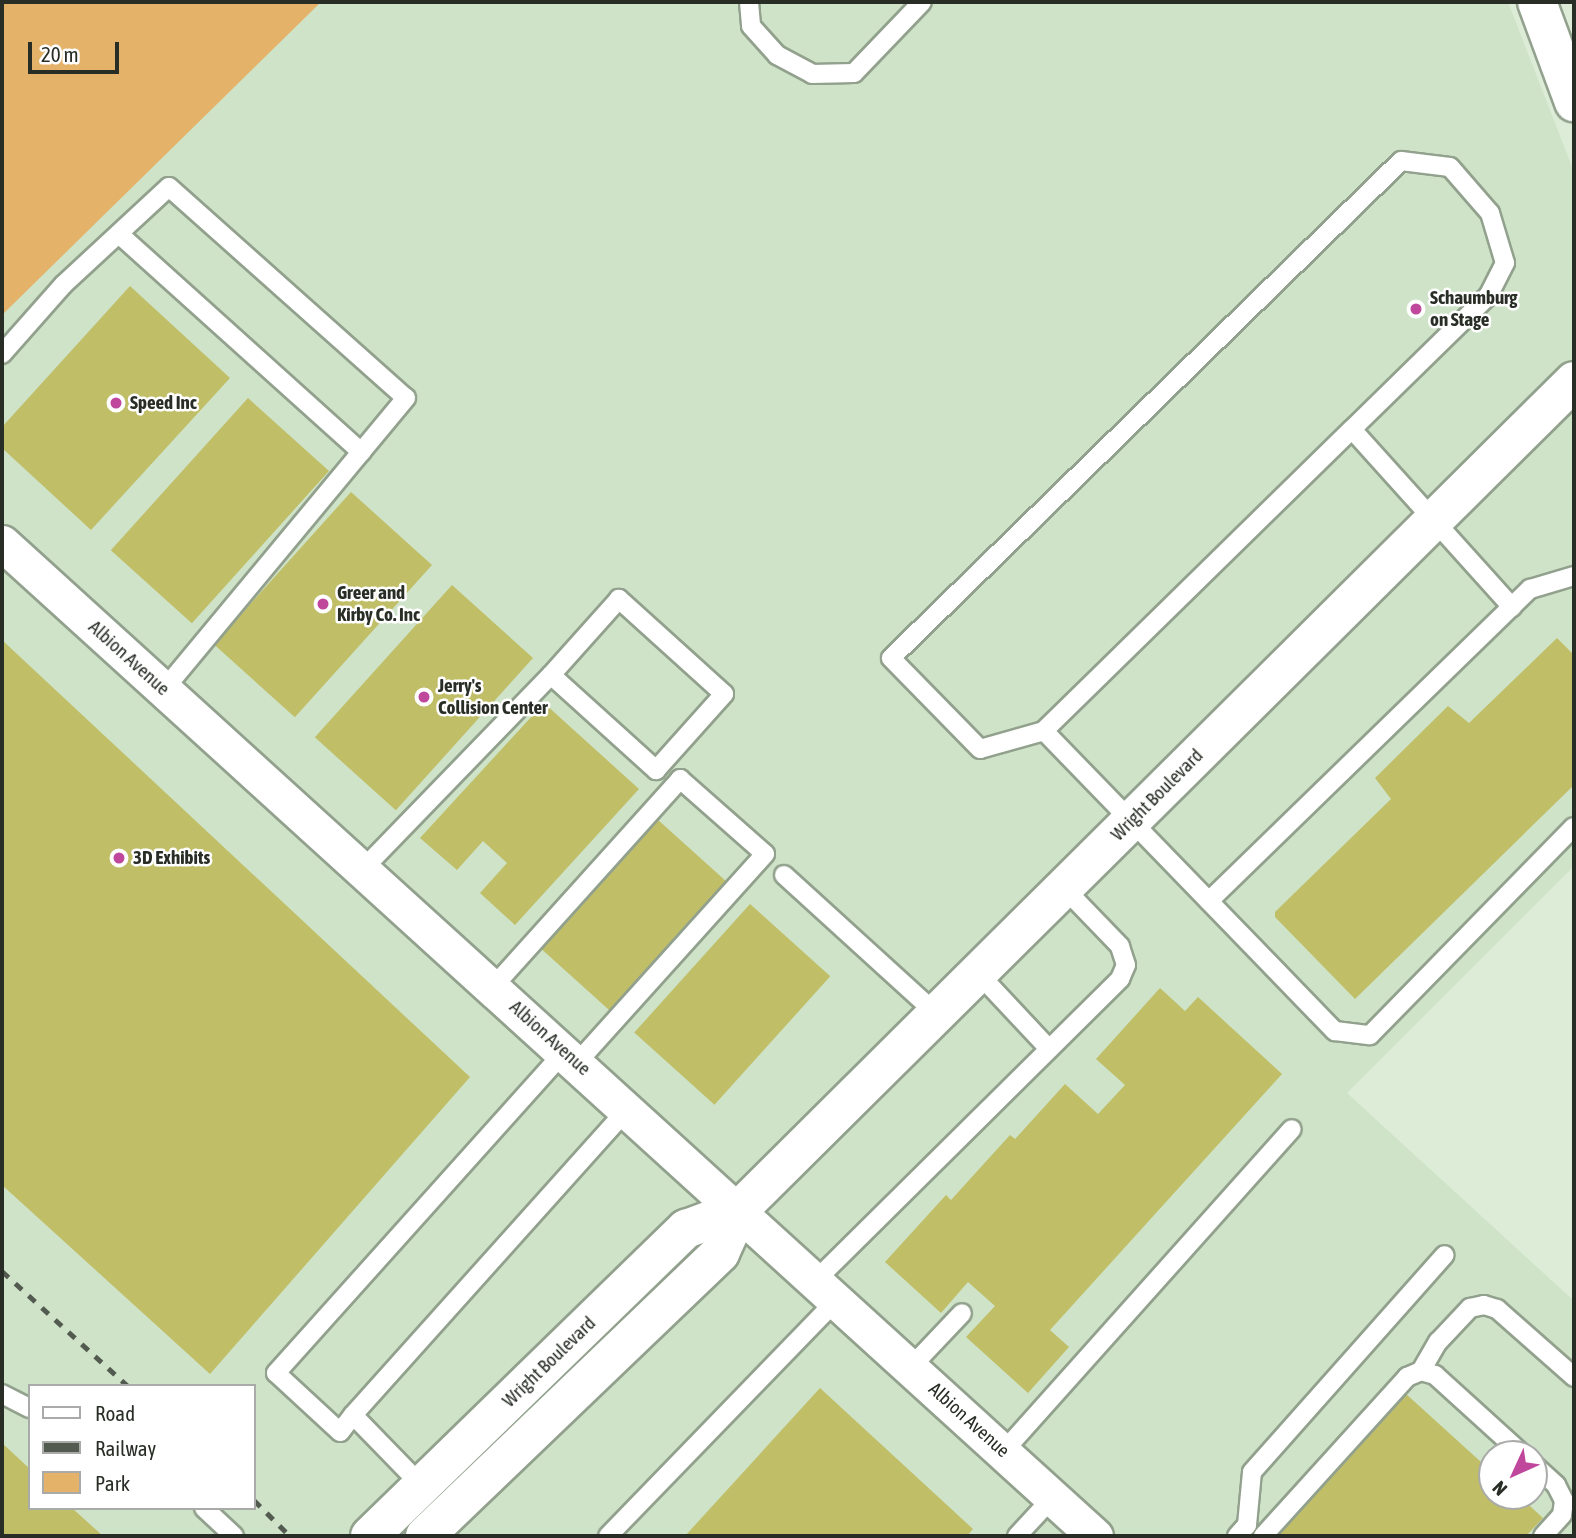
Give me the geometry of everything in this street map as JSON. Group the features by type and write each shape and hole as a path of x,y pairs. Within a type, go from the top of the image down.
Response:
{"street":[{"path":"1537,2 1574,102"},
{"name":"Wright Boulevard","path":"425,1536 720,1253 740,1209 1574,381"},
{"name":"Albion Avenue","path":"2,543 740,1209 1095,1536"},
{"name":"Wright Boulevard","path":"370,1536 686,1229 740,1209"}],"lane":[{"path":"749,2 751,26 777,55 812,74 854,73 922,2"},
{"path":"1401,162 1450,167 1490,212 1504,263 1488,296 1044,731 981,749 891,658 1401,162"},
{"path":"2,354 63,285 169,187 407,398 164,689"},
{"path":"119,234 361,452"},
{"path":"1353,429 1512,607"},
{"path":"1209,901 1530,590 1574,576"},
{"path":"363,869 551,675 619,598 724,694 656,770 551,675"},
{"path":"1044,731 1335,1031 1370,1035 1574,827"},
{"path":"493,986 680,779 765,854 276,1373 340,1432 628,1108"},
{"path":"784,875 937,1014"},
{"path":"608,1536 827,1290 1049,1049 1121,979 1126,965 1119,946 1064,888"},
{"path":"978,973 1049,1049"},
{"path":"1003,1452 1292,1129"},
{"path":"1237,1536 1247,1525 1252,1472 1445,1255"},
{"path":"1263,1536 1407,1377 1421,1371 1454,1323 1471,1308 1484,1305 1497,1309 1574,1377"},
{"path":"911,1367 962,1313"},
{"path":"1421,1371 1435,1375 1507,1440"},
{"path":"2,1394 28,1407"},
{"path":"353,1415 422,1486"},
{"path":"1543,1536 1562,1515 1569,1496 1548,1478"},
{"path":"1017,1536 1053,1497"},
{"path":"206,1510 234,1536"}],"shaded area":[{"path":"2,2 1508,2 1574,172 1574,866 1347,1093 1574,1301 1574,1536 2,1536"}],"green space":[{"path":"2,2 321,2 2,315"}],"building":[{"name":"Speed Inc","path":"130,286 230,378 91,530 2,448 2,427"},
{"path":"248,398 329,471 192,623 111,550"},
{"name":"Greer and Kirby Co. Inc","path":"351,492 432,565 295,717 214,644"},
{"name":"Jerry's Collision Center","path":"452,585 533,658 396,810 315,737"},
{"path":"1557,638 1574,655 1574,785 1355,999 1275,917 1275,912 1391,799 1375,778 1448,706 1469,723"},
{"name":"3D Exhibits","path":"2,640 470,1077 210,1374 2,1185"},
{"path":"544,703 639,789 515,925 480,893 507,863 483,841 457,870 420,838"},
{"path":"657,819 728,883 612,1013 541,948"},
{"path":"750,904 830,976 715,1105 634,1033"},
{"path":"1160,988 1185,1011 1198,997 1282,1074 1050,1330 1069,1347 1028,1393 966,1337 995,1306 968,1282 941,1313 885,1262 946,1195 951,1200 1010,1135 1015,1139 1065,1084 1098,1114 1125,1085 1096,1059"},
{"path":"820,1388 973,1529 967,1536 685,1536"},
{"path":"1405,1393 1478,1459 1478,1510 1534,1510 1543,1518 1526,1536 1274,1536"},
{"path":"2,1443 28,1467 28,1510 74,1510 103,1536 2,1536"}],"railway":[{"path":"2,1271 126,1384"},
{"path":"256,1502 290,1536"}],"place":[{"name":"Schaumburg on Stage","path":"1416,309"},
{"name":"Speed Inc","path":"116,403"},
{"name":"Greer and Kirby Co. Inc","path":"323,604"},
{"name":"Jerry's Collision Center","path":"424,697"},
{"name":"3D Exhibits","path":"119,858"}]}
